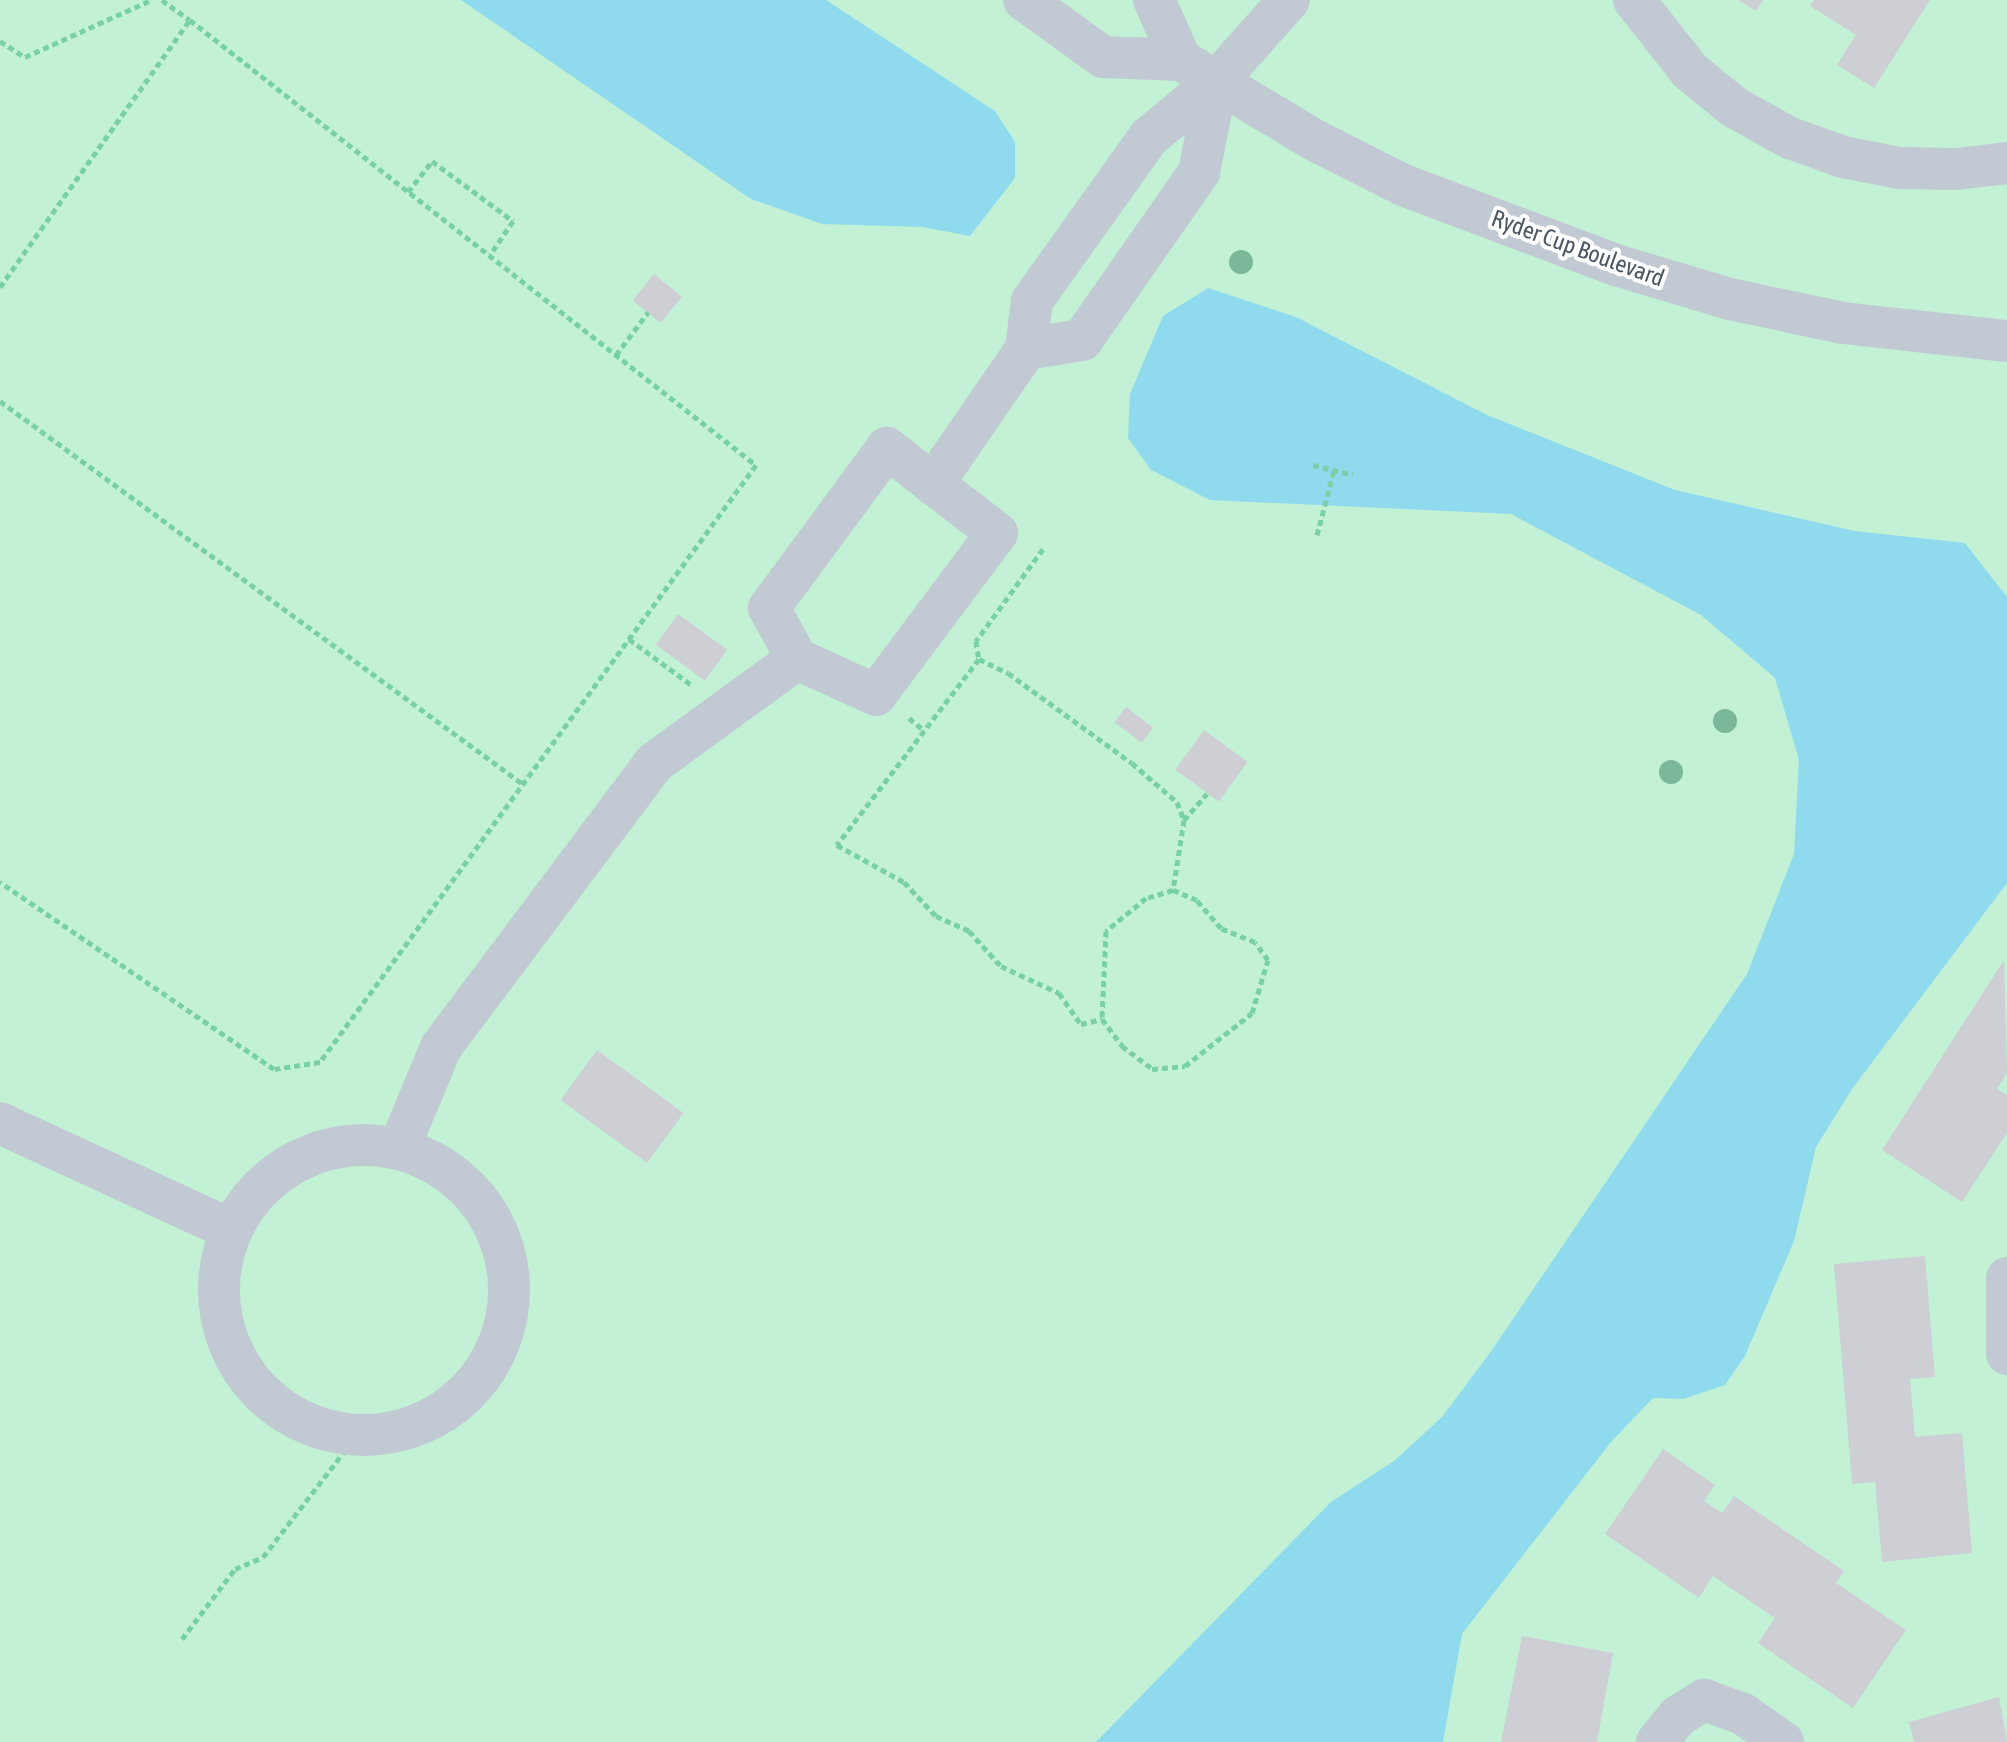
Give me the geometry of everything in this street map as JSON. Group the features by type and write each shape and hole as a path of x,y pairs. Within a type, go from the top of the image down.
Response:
{"street":[{"name":"Ryder Cup Boulevard","path":"1024,0 1103,57 1181,60 1403,185 1619,266 1730,299 1843,323 2007,341"},
{"path":"1154,0 1181,60"},
{"path":"933,484 1026,349 1032,301 1149,137 1217,81 1289,0"},
{"path":"1634,0 1690,71 1734,107 1790,138 1843,157 1899,168 1956,169 2007,163"},
{"path":"1026,349 1082,340 1199,172 1217,81"},
{"path":"887,448 997,533 876,695 797,659 769,608 887,448"},
{"path":"399,1148 441,1047 654,763 797,659"},
{"path":"0,1123 232,1230"},
{"path":"330,1148 399,1148 434,1162 466,1186 494,1223 509,1279 507,1311 499,1343 482,1374 458,1400 412,1427 357,1435 295,1419 256,1388 236,1355 218,1297 232,1230 249,1201 283,1169 330,1148"},
{"path":"2007,1278 2007,1354"},
{"path":"1657,1742 1678,1716 1704,1700 1743,1714 1783,1742"}],"path":[{"path":"0,41 25,57 151,0"},
{"path":"0,882 274,1069 320,1062 756,465 162,0"},
{"path":"0,287 190,20"},
{"path":"408,192 432,161 513,221 490,255"},
{"path":"616,355 648,312"},
{"path":"0,401 523,784"},
{"path":"1313,465 1353,475"},
{"path":"1317,535 1334,470"},
{"path":"1043,549 976,641 979,659 837,845 904,882 936,916 969,931 1001,966 1059,993 1081,1024 1102,1019"},
{"path":"629,639 727,710"},
{"path":"979,659 1008,673 1132,763 1177,802 1184,820 1173,890"},
{"path":"1184,820 1207,794"},
{"path":"1173,890 1197,900 1221,928 1255,942 1268,960 1252,1013 1185,1066 1152,1069 1122,1046 1102,1019 1106,931 1146,898 1173,890"},
{"path":"182,1639 235,1569 263,1557 357,1435"}],"green space":[{"path":"0,0 2007,0 2007,1742 0,1742"}],"water":[{"path":"461,0 826,0 995,111 1015,142 1015,178 970,236 922,227 822,224 751,199"},
{"path":"1208,288 1296,317 1487,415 1675,490 1855,531 1965,543 2007,597 2007,883 1852,1089 1816,1147 1794,1241 1745,1356 1725,1385 1683,1399 1653,1398 1611,1442 1462,1634 1443,1742 1096,1742 1331,1502 1394,1461 1442,1417 1492,1350 1747,974 1794,854 1799,760 1775,678 1701,615 1511,514 1210,500 1151,470 1128,438 1130,394 1163,316"}],"building":[{"path":"1738,0 1763,0 1756,11"},
{"path":"1814,0 1930,0 1874,88 1837,65 1856,35 1810,6"},
{"path":"654,274 682,297 661,323 633,300"},
{"path":"678,614 727,650 705,681 656,645"},
{"path":"1126,707 1153,727 1142,743 1115,722"},
{"path":"1204,730 1248,762 1219,801 1175,770"},
{"path":"2004,960 2007,1073 1997,1089 2007,1095 2007,1133 1962,1202 1882,1150"},
{"path":"597,1050 684,1113 647,1163 561,1100"},
{"path":"1925,1256 1935,1377 1910,1379 1915,1437 1962,1433 1972,1553 1882,1562 1875,1482 1852,1484 1834,1264"},
{"path":"1663,1449 1715,1485 1704,1501 1722,1513 1734,1496 1844,1571 1836,1583 1906,1630 1853,1708 1758,1643 1775,1618 1713,1576 1699,1598 1605,1534"},
{"path":"1522,1636 1613,1653 1597,1742 1501,1742"},
{"path":"1999,1697 2007,1742 1914,1742 1909,1722"}]}
